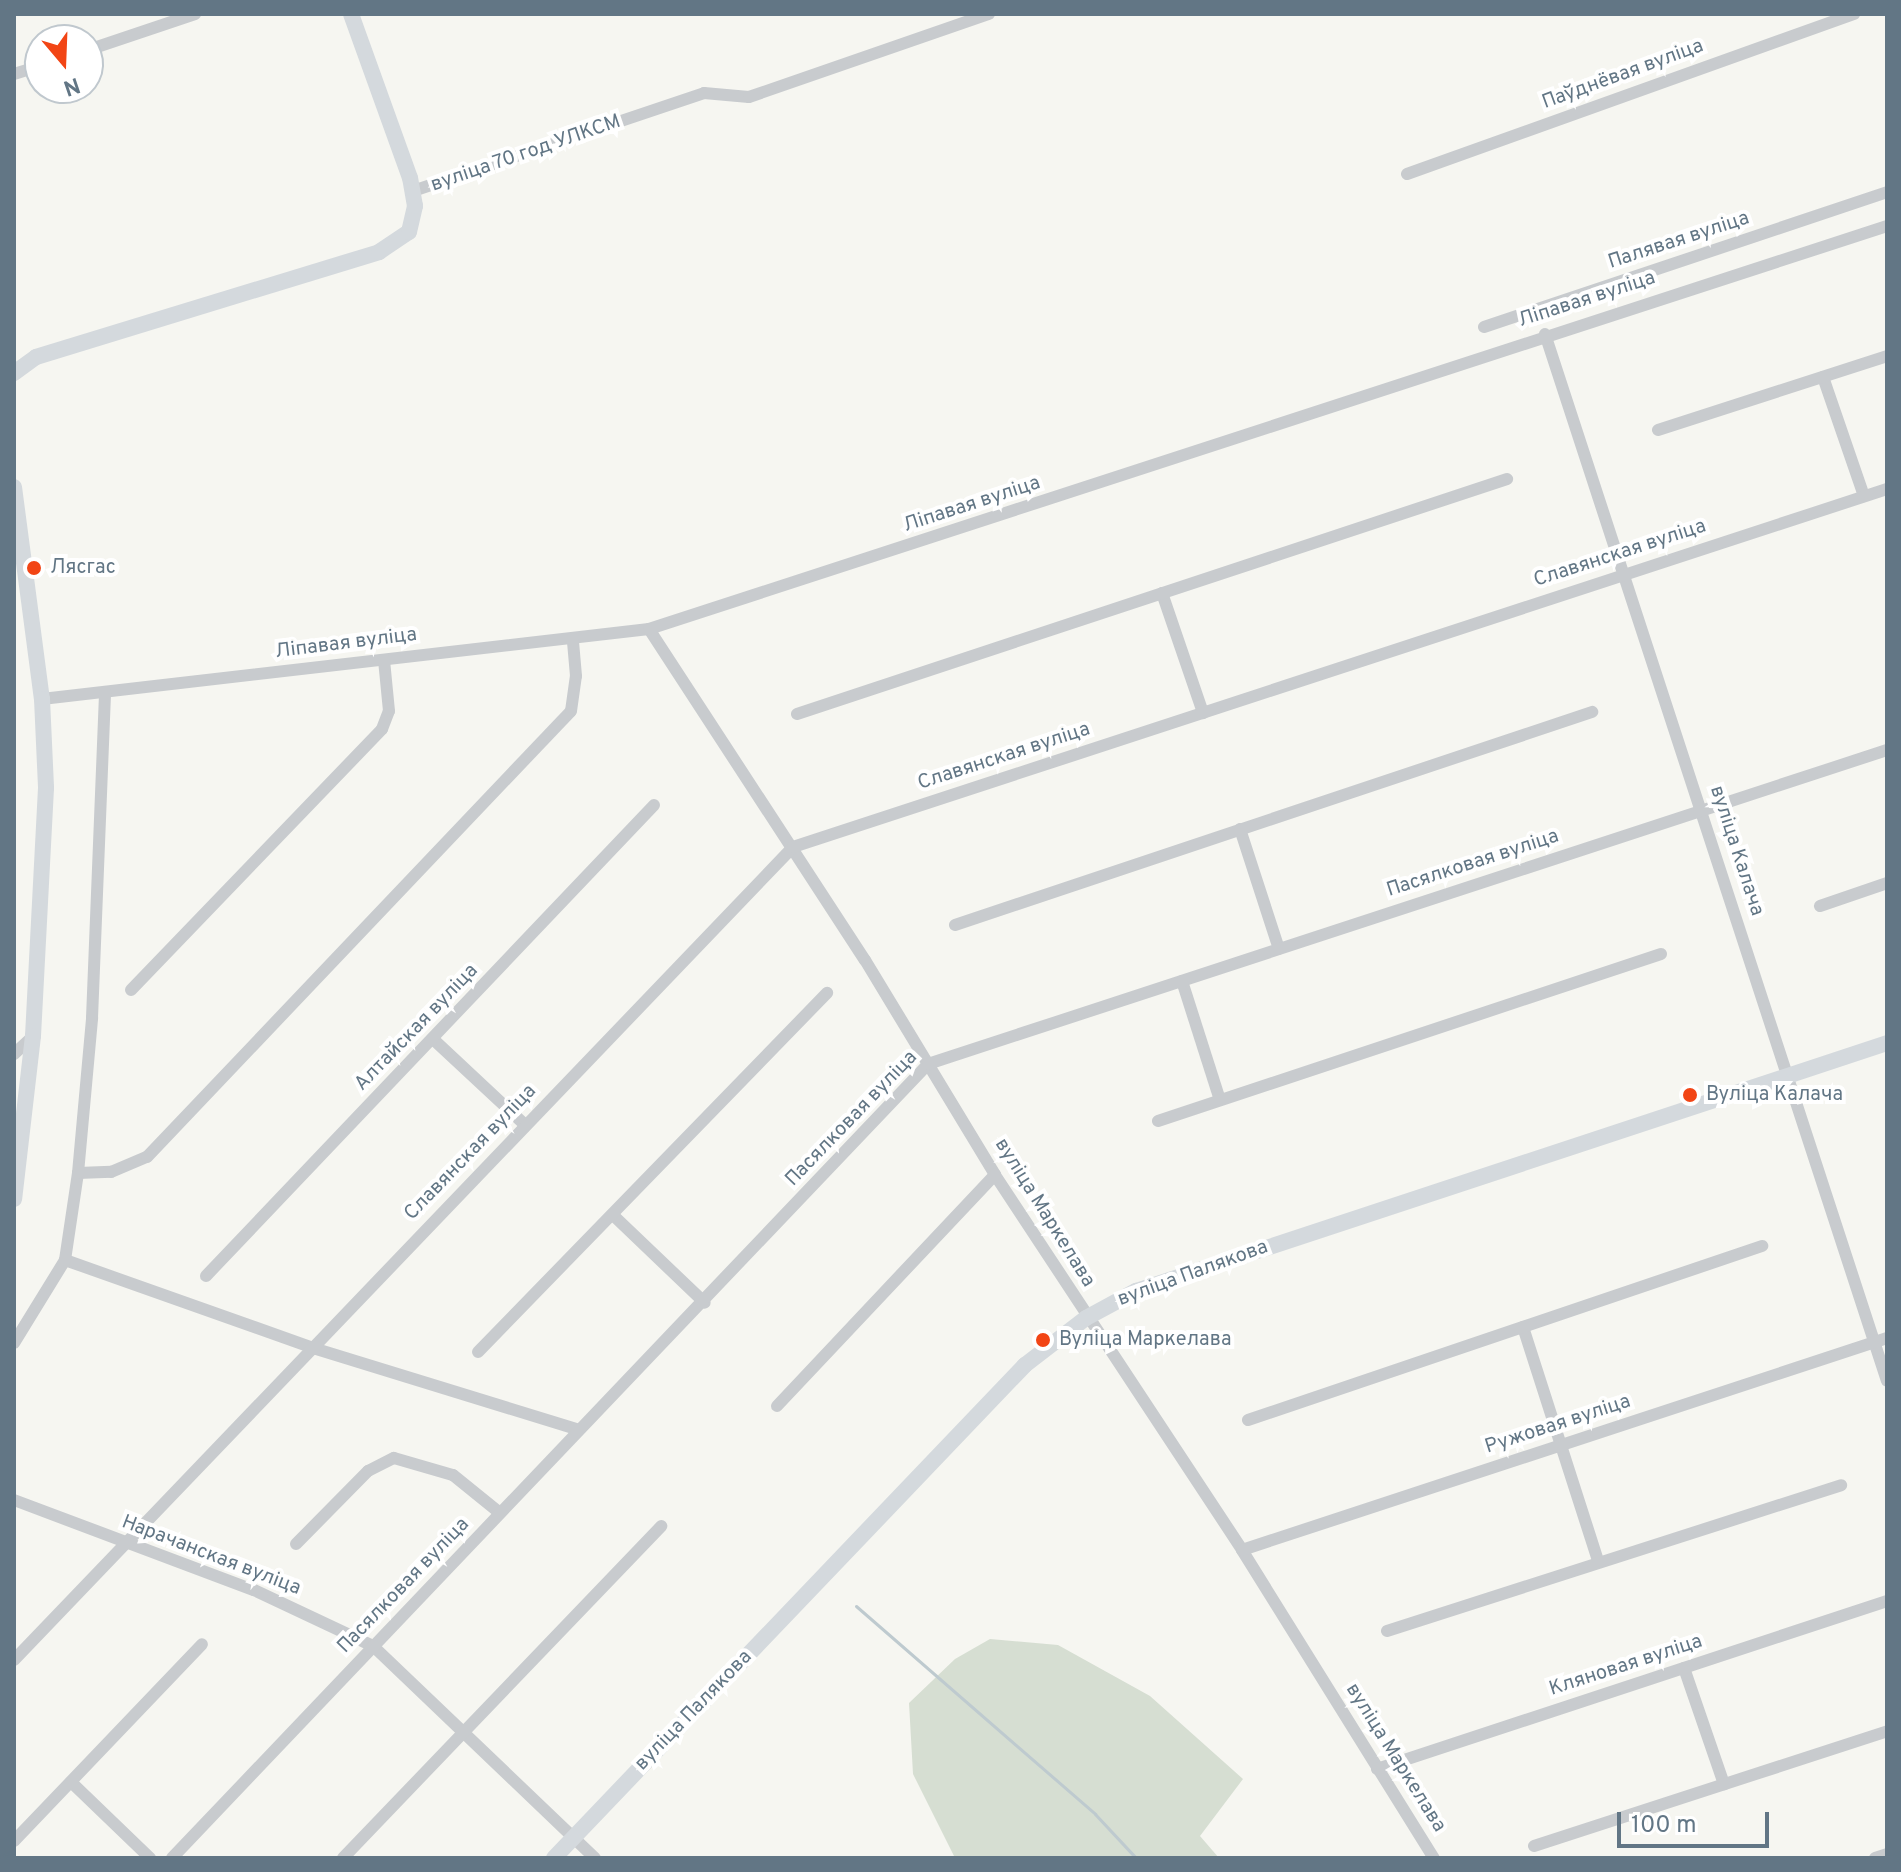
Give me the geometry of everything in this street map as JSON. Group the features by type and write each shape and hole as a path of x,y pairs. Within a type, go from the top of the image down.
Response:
{"street":[{"path":"104,45 195,14"},
{"path":"351,14 413,191"},
{"name":"вуліца 70 год УЛКСМ","path":"14,373 36,357 379,252 409,232 413,191 704,93 749,97 989,14"},
{"name":"Паўднёвая вуліца","path":"1407,174 1854,14"},
{"name":"Палявая вуліца","path":"1484,327 1887,192"},
{"name":"Ліпавая вуліца","path":"42,699 649,629 1545,334 1887,226"},
{"name":"вуліца Калача","path":"1545,334 1788,1077 1881,1340 1887,1381"},
{"path":"1658,430 1887,356"},
{"path":"1823,377 1864,496"},
{"path":"797,714 1507,479"},
{"path":"14,487 42,699 46,788 33,1036 18,1135 14,1199"},
{"name":"Славянская вуліца","path":"14,1660 793,847 1887,489"},
{"path":"1162,593 1203,713"},
{"name":"вуліца Маркелава","path":"649,629 793,847 995,1175 1086,1318 1242,1550 1434,1858"},
{"path":"78,1173 111,1172 147,1157 571,711 576,676 573,638"},
{"path":"131,990 382,729 389,711 384,660"},
{"path":"14,1343 65,1260 78,1173 92,1018 105,692"},
{"path":"955,925 1592,712"},
{"name":"Пасялковая вуліца","path":"172,1858 579,1430 705,1303 928,1064 1887,750"},
{"name":"Алтайская вуліца","path":"206,1276 434,1040 654,805"},
{"path":"1240,829 1279,949"},
{"path":"1820,906 1887,883"},
{"path":"1158,1121 1661,954"},
{"path":"1182,981 1220,1100"},
{"path":"478,1352 615,1217 827,993"},
{"path":"14,1054 33,1036"},
{"path":"434,1040 525,1125"},
{"name":"вуліца Палякова","path":"554,1858 1025,1365 1086,1318 1136,1291 1887,1043"},
{"path":"777,1406 995,1175"},
{"path":"615,1217 705,1303"},
{"path":"1248,1420 1762,1246"},
{"path":"65,1260 313,1348 579,1430"},
{"path":"1523,1327 1598,1561"},
{"name":"Ружовая вуліца","path":"1242,1550 1881,1340"},
{"path":"296,1544 368,1471 394,1458 453,1475 500,1513"},
{"path":"1387,1631 1841,1485"},
{"name":"Нарачанская вуліца","path":"14,1500 254,1590 373,1646 595,1858"},
{"path":"343,1858 661,1526"},
{"name":"Кляновая вуліца","path":"1377,1769 1887,1601"},
{"path":"14,1841 202,1644"},
{"path":"1684,1668 1724,1784"},
{"path":"1534,1846 1887,1731"},
{"path":"71,1782 150,1858"},
{"path":"1875,1858 1887,1854"}],"shaded area":[{"path":"990,1639 1058,1645 1150,1696 1243,1779 1200,1836 1219,1858 955,1858 913,1774 909,1703 955,1659"}],"waterway":[{"path":"856,1606 1095,1814 1136,1858"}],"place":[{"name":"Лясгас","path":"34,568"},
{"name":"Вуліца Калача","path":"1690,1095"},
{"name":"Вуліца Маркелава","path":"1043,1340"}]}
